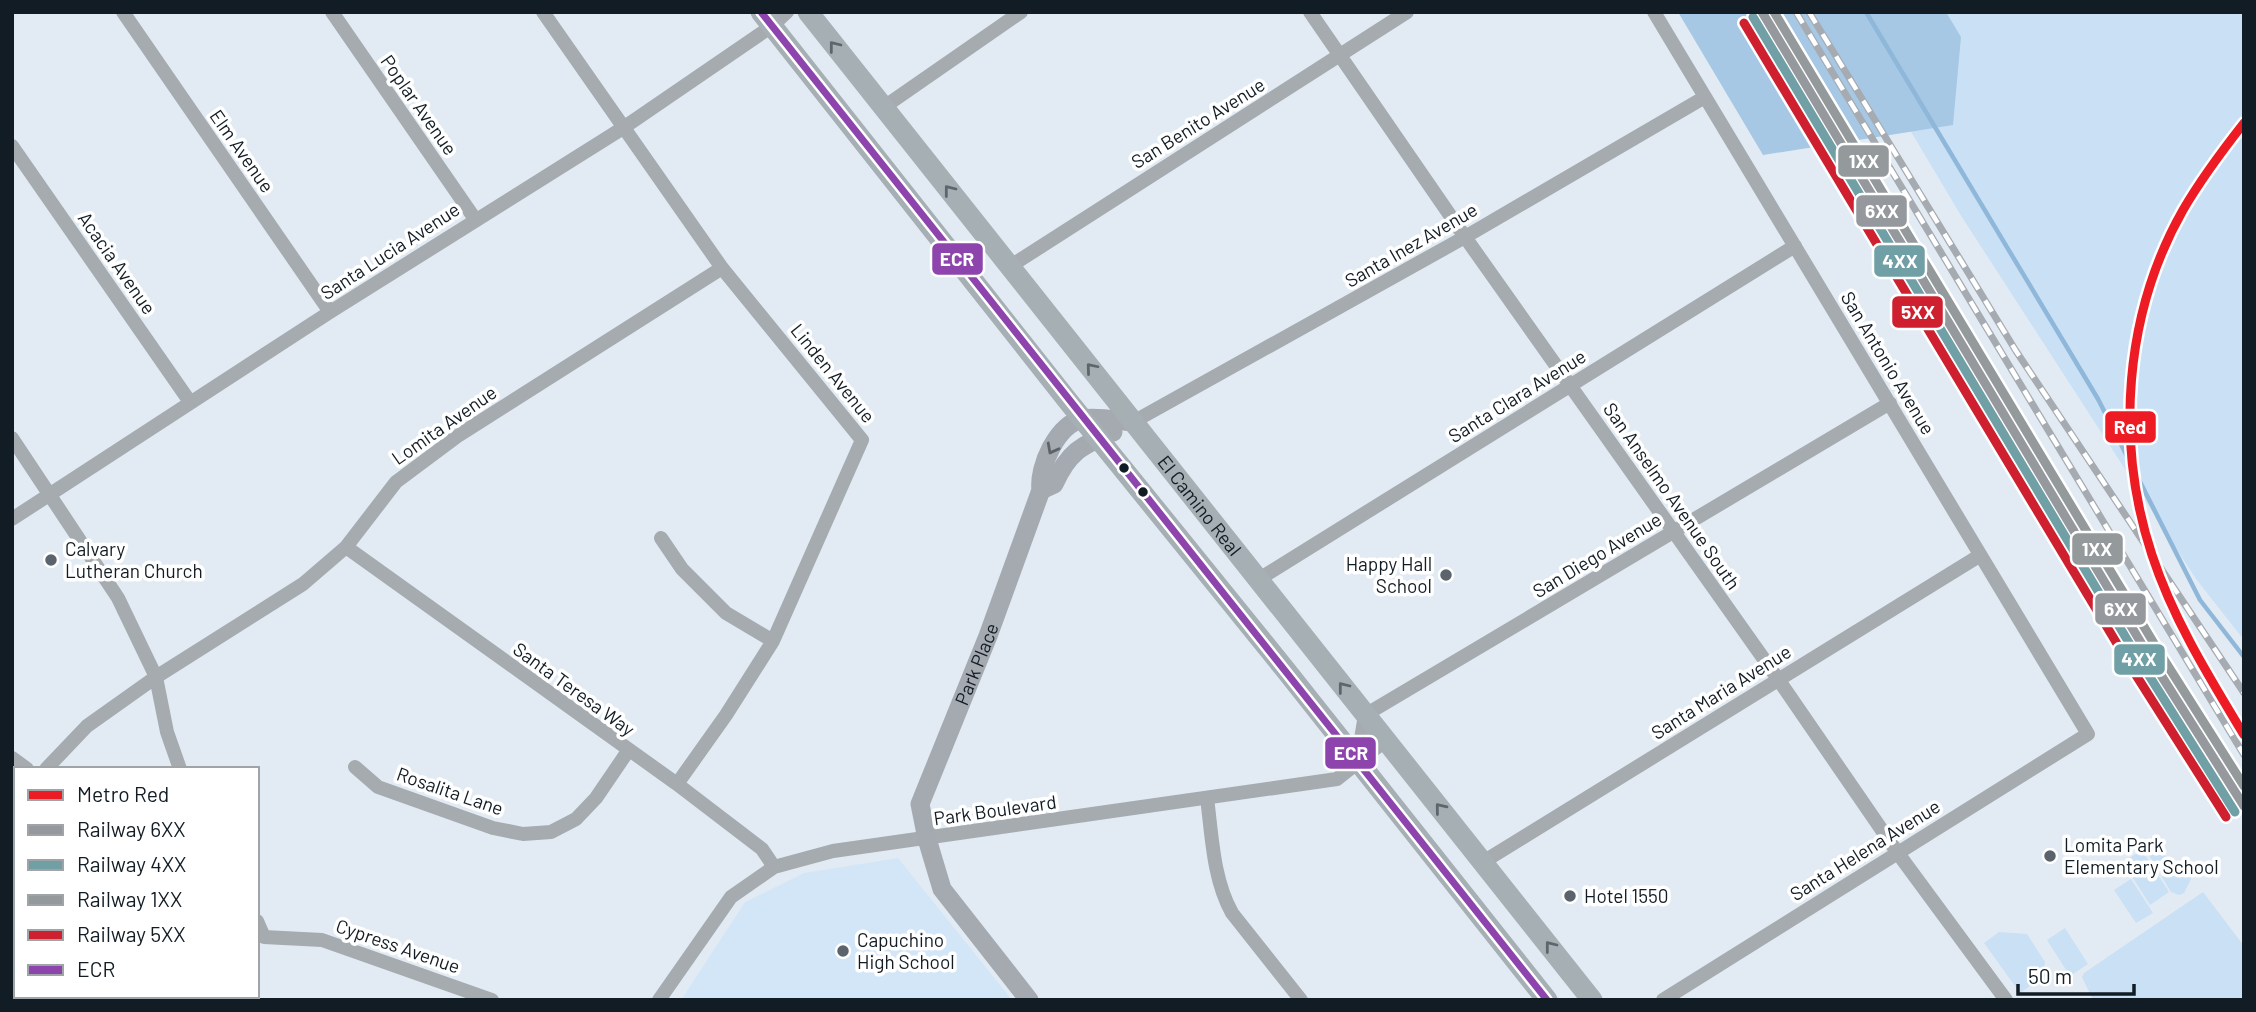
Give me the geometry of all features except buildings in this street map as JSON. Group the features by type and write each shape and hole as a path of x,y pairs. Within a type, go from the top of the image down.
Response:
{"main road":[{"name":"El Camino Real","path":"808,12 1592,1000"},
{"name":"El Camino Real","path":"773,17 1082,419 1284,668 1547,1000"},
{"path":"1082,419 1133,422"},
{"name":"Park Place","path":"1029,1000 942,889 920,804 988,636 1041,490 1039,477 1052,445 1063,431 1082,419"},
{"name":"Park Place","path":"1041,490 1054,484 1070,455 1077,449 1133,422"}],"street":[{"name":"Elm Avenue","path":"122,12 330,312"},
{"name":"Poplar Avenue","path":"331,12 475,219"},
{"name":"Linden Avenue","path":"543,12 722,268 862,440 773,641 726,715 677,784"},
{"path":"884,107 1021,12"},
{"name":"San Anselmo Avenue South","path":"1310,12 1897,852 2006,1000"},
{"name":"San Benito Avenue","path":"1009,267 1407,12"},
{"name":"San Antonio Avenue","path":"1654,12 2088,734"},
{"name":"Santa Lucia Avenue","path":"12,519 475,219 623,128 773,17"},
{"name":"Santa Inez Avenue","path":"1133,422 1465,237 1705,97"},
{"name":"Acacia Avenue","path":"12,146 190,402"},
{"name":"Santa Clara Avenue","path":"1259,579 1795,246"},
{"name":"Lomita Avenue","path":"49,767 87,726 156,677 303,584 346,547 396,482 557,372 722,268"},
{"name":"San Diego Avenue","path":"1365,715 1890,403"},
{"path":"12,438 118,598 156,677 167,732 179,767"},
{"path":"661,538 682,569 726,613 773,641"},
{"name":"Santa Teresa Way","path":"346,547 677,784 762,849 774,867"},
{"name":"Santa Maria Avenue","path":"1483,862 1979,555"},
{"path":"1357,763 1365,715"},
{"name":"Santa Helena Avenue","path":"1663,1000 2088,734"},
{"name":"Park Boulevard","path":"659,1000 732,897 774,867 833,851 1337,779 1386,740"},
{"name":"Rosalita Lane","path":"355,767 378,787 494,828 523,834 551,832 576,819 596,798 628,751"},
{"path":"1207,798 1224,898 1232,913 1301,1000"},
{"name":"Cypress Avenue","path":"261,938 322,940 492,1000"}],"shaded area":[{"path":"1678,12 1946,12 1961,37 1953,125 1763,155"},
{"path":"1840,12 2244,12 2244,640 2196,579 1960,214"},
{"path":"2155,839 2171,865 2160,872 2143,847"},
{"path":"2142,850 2169,892 2150,905 2123,862"},
{"name":"Capuchino High School","path":"898,858 1012,1000 681,1000 745,902 804,873"},
{"path":"2175,866 2190,869 2193,875 2184,893 2179,895 2171,892 2162,877 2166,870"},
{"path":"2131,879 2153,913 2136,923 2114,890"},
{"path":"2203,892 2244,946 2244,1000 2093,1000 2082,977 2084,973"},
{"path":"2065,928 2088,964 2070,976 2047,940"},
{"path":"1999,932 2027,934 2045,962 2043,977 2020,993 1984,943"}],"waterway":[{"path":"1866,12 2098,399 2200,600 2244,657"}],"railway":[{"path":"1796,12 2244,755"},
{"path":"1809,12 2016,351 2244,693"}],"metro line":[{"name":"Red","path":"2244,123 2197,187 2163,250 2148,292 2138,335 2130,424 2140,512 2152,555 2170,602 2244,735"}],"rail line":[{"name":"6XX","path":"1762,12 2152,661 2244,806"},
{"name":"1XX","path":"1774,12 2161,655 2244,786"},
{"name":"4XX","path":"1753,17 2143,666 2235,812"},
{"name":"5XX","path":"1744,23 2134,672 2226,817"}],"transit line":[{"name":"ECR","path":"761,12 1547,1000"}],"place":[{"name":"Calvary Lutheran Church","path":"51,560"},
{"name":"Happy Hall School","path":"1446,575"},
{"name":"Lomita Park Elementary School","path":"2050,856"},
{"name":"Hotel 1550","path":"1570,896"},
{"name":"Capuchino High School","path":"843,951"}]}
